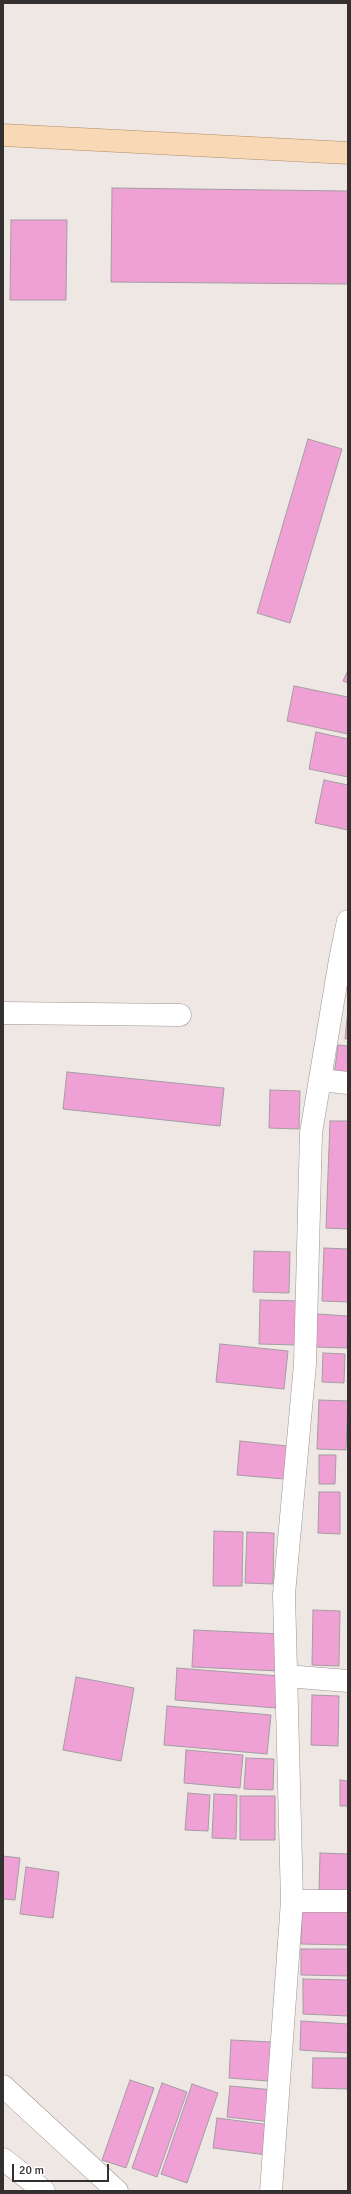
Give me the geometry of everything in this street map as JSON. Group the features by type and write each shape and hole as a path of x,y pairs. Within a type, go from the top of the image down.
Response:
{"main road":[{"path":"3,135 348,154"}],"street":[{"path":"271,2191 292,1901 284,1594 305,1364 311,1133 348,921"},
{"path":"3,1013 180,1015"},
{"path":"320,1080 348,1083"},
{"path":"286,1676 348,1681"},
{"path":"292,1901 348,1902"},
{"path":"3,2086 117,2191"},
{"path":"3,2159 44,2191"}],"building":[{"path":"112,188 348,191 348,284 111,282"},
{"path":"11,220 67,220 66,300 10,300"},
{"path":"308,439 342,449 290,623 257,613"},
{"path":"348,670 348,683 343,681"},
{"path":"294,686 348,697 348,734 287,721"},
{"path":"316,732 348,739 348,777 309,769"},
{"path":"324,780 348,785 348,830 315,823"},
{"path":"348,1009 348,1039 345,1039"},
{"path":"338,1045 348,1046 348,1077 334,1076"},
{"path":"67,1072 224,1088 220,1126 63,1109"},
{"path":"270,1090 300,1091 299,1129 269,1128"},
{"path":"330,1121 348,1121 348,1229 326,1228"},
{"path":"324,1248 348,1249 348,1302 322,1301"},
{"path":"254,1251 290,1252 289,1293 253,1292"},
{"path":"260,1300 300,1301 298,1345 259,1344"},
{"path":"317,1314 348,1316 347,1348 316,1347"},
{"path":"220,1344 288,1351 284,1389 216,1382"},
{"path":"323,1353 345,1354 344,1383 322,1382"},
{"path":"319,1400 348,1401 346,1450 317,1449"},
{"path":"240,1441 287,1446 284,1479 237,1475"},
{"path":"319,1455 336,1455 335,1484 319,1484"},
{"path":"319,1492 340,1492 340,1534 318,1533"},
{"path":"214,1531 243,1532 242,1586 213,1586"},
{"path":"247,1532 274,1533 273,1584 245,1583"},
{"path":"313,1610 340,1611 339,1666 312,1665"},
{"path":"194,1630 281,1634 279,1671 192,1667"},
{"path":"177,1668 279,1676 276,1708 175,1700"},
{"path":"76,1677 134,1688 121,1761 63,1750"},
{"path":"312,1695 339,1696 338,1746 311,1745"},
{"path":"167,1706 271,1715 267,1754 164,1745"},
{"path":"186,1750 243,1755 240,1788 184,1783"},
{"path":"246,1758 274,1759 273,1790 244,1789"},
{"path":"340,1780 348,1781 348,1806 340,1806"},
{"path":"188,1793 210,1795 208,1831 185,1830"},
{"path":"214,1794 237,1795 236,1839 212,1838"},
{"path":"240,1796 275,1796 275,1840 240,1840"},
{"path":"320,1853 348,1854 348,1894 319,1893"},
{"path":"3,1856 20,1858 15,1900 3,1899"},
{"path":"26,1867 59,1872 53,1918 20,1914"},
{"path":"302,1909 348,1911 348,1945 301,1944"},
{"path":"301,1949 348,1949 348,1976 301,1975"},
{"path":"303,1979 348,1980 348,2016 303,2014"},
{"path":"301,2021 348,2024 348,2053 300,2050"},
{"path":"231,2040 271,2042 268,2081 229,2078"},
{"path":"313,2058 348,2058 348,2089 312,2088"},
{"path":"130,2080 154,2088 126,2168 102,2160"},
{"path":"162,2083 187,2092 157,2177 132,2168"},
{"path":"192,2084 218,2093 187,2183 161,2174"},
{"path":"230,2086 274,2090 271,2122 227,2117"},
{"path":"217,2118 271,2125 267,2155 213,2148"}]}
